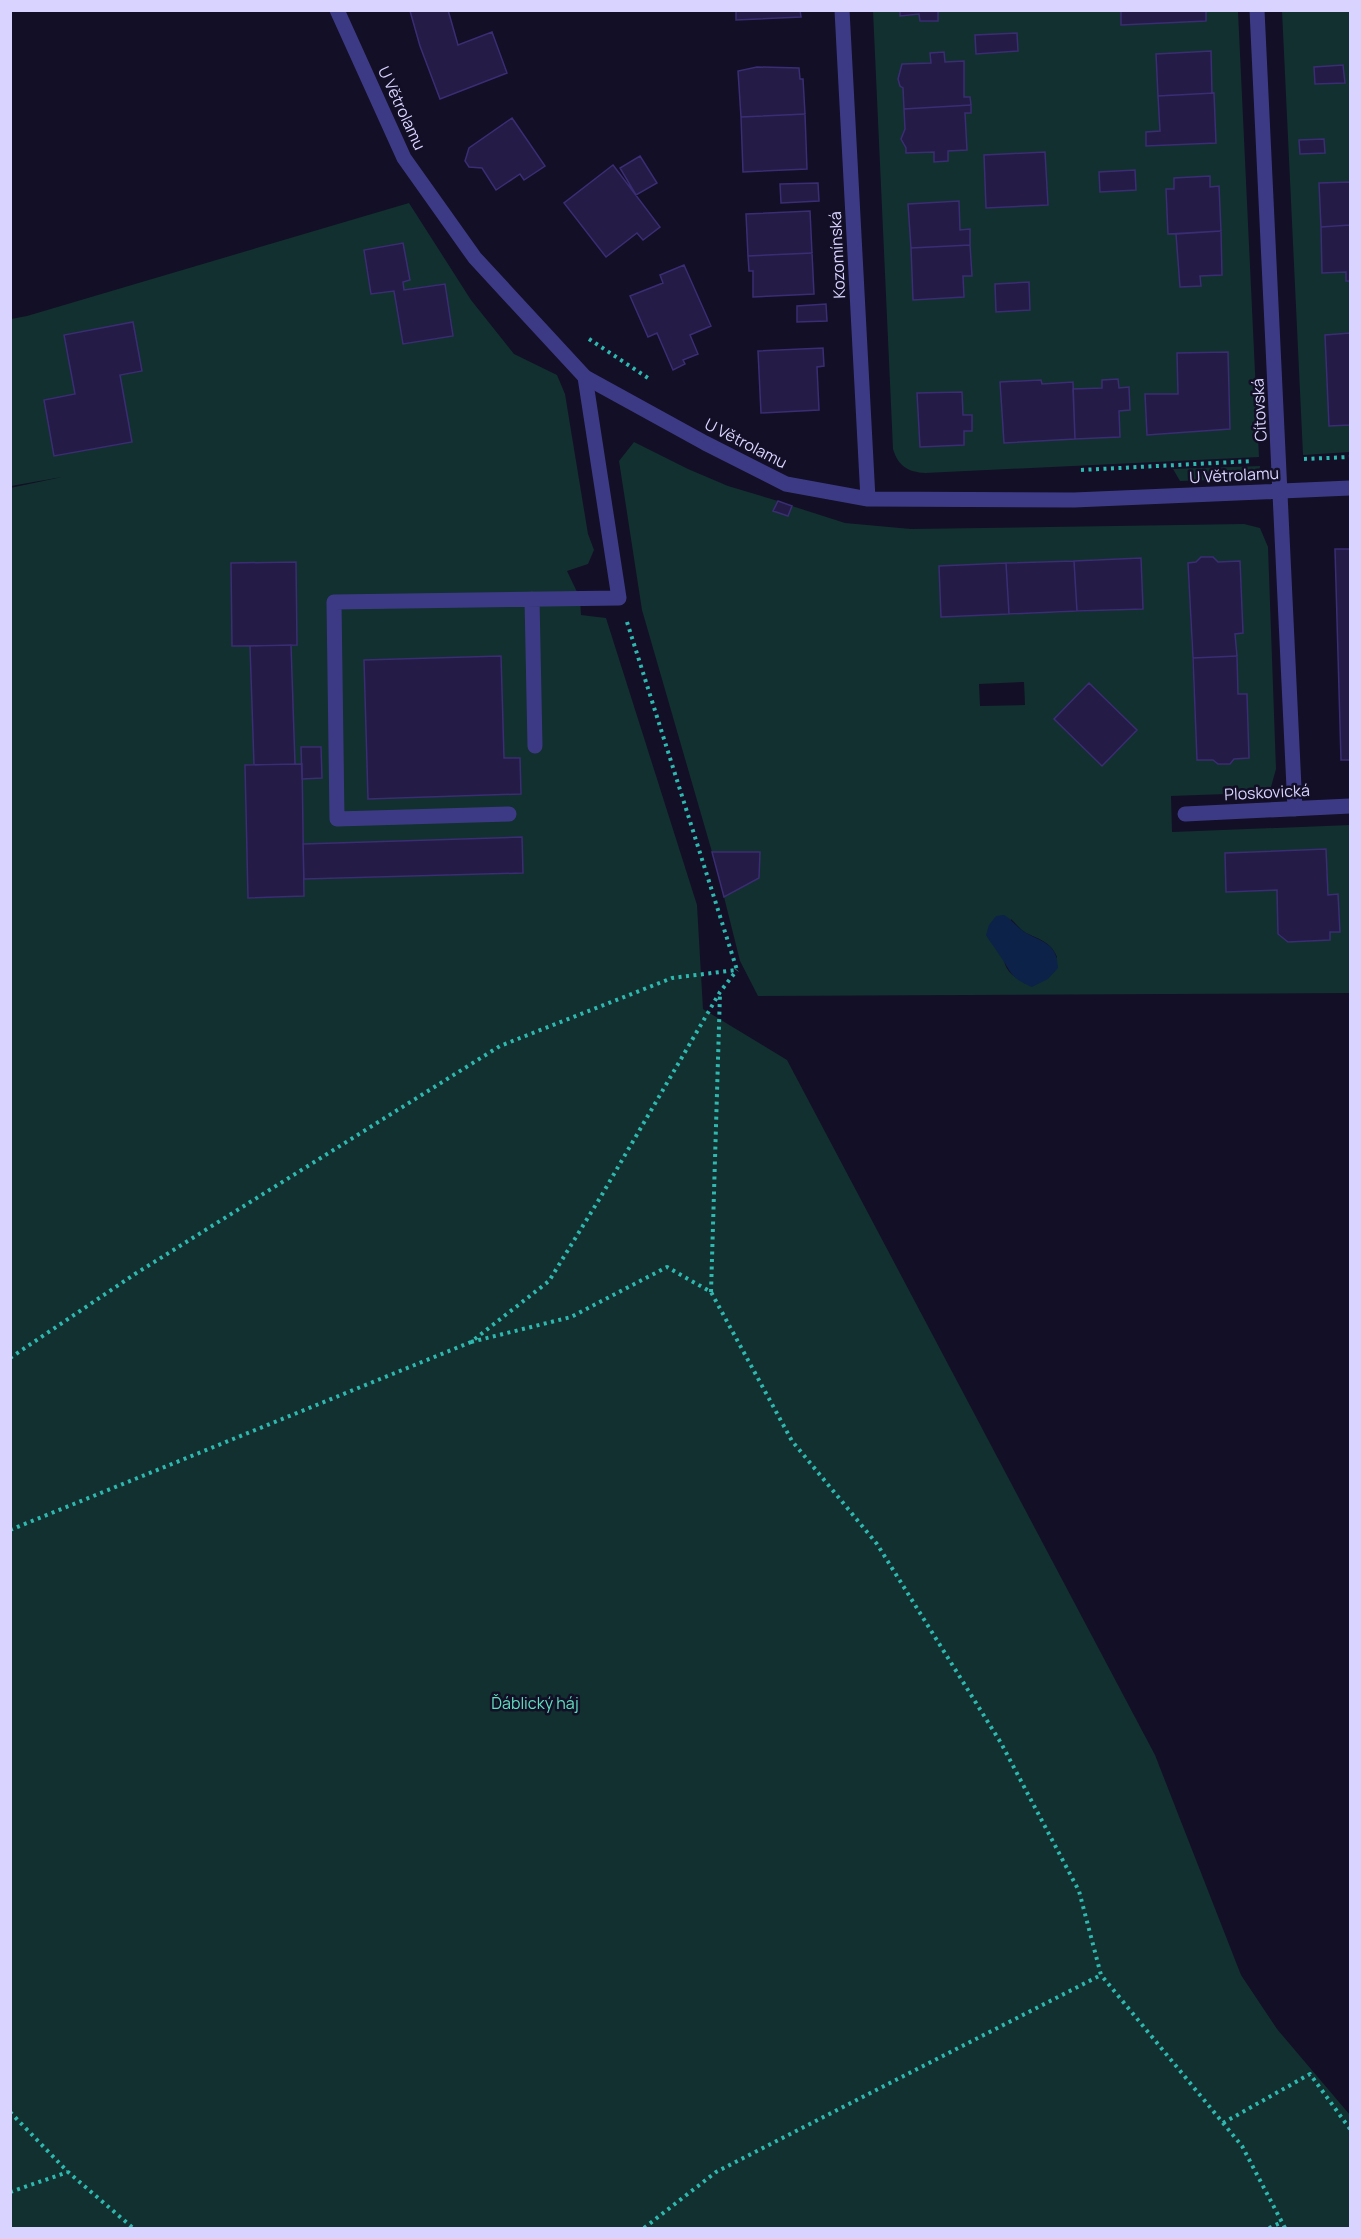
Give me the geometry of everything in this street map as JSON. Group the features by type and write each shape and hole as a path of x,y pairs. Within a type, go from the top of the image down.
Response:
{"street":[{"name":"U Větrolamu","path":"337,10 404,159 475,258 585,377 705,443 786,484 868,499 1074,500 1350,488"},
{"name":"Kozomínská","path":"842,10 868,499"},
{"name":"Cítovská","path":"1257,10 1295,808"},
{"path":"510,814 337,819 334,602 619,598 585,377"},
{"path":"532,599 535,746"},
{"name":"Ploskovická","path":"1185,814 1350,806"}],"path":[{"path":"586,337 652,380"},
{"path":"1072,470 1264,461"},
{"path":"619,598 737,970"},
{"path":"471,1342 549,1281 720,992 737,970"},
{"path":"10,1358 135,1274 500,1046 672,978 737,970"},
{"path":"720,992 711,1292 792,1441 876,1544 1001,1743 1078,1891 1101,1975 1242,2146 1285,2229"},
{"path":"10,1530 471,1342 571,1317 667,1267 711,1292"},
{"path":"644,2229 716,2172 1101,1975"},
{"path":"1223,2123 1310,2074 1350,2129"},
{"path":"10,2112 68,2172 133,2229"},
{"path":"10,2192 68,2172"},
{"path":"1269,2229 1282,2222"}],"green space":[{"path":"873,11 1238,11 1259,457 925,473 914,471 901,464 893,449"},
{"path":"1282,11 1350,11 1350,452 1303,455"},
{"name":"Ďáblický háj","path":"409,203 471,300 514,354 557,375 565,394 588,534 594,550 588,564 567,571 580,598 581,615 606,618 697,905 703,1009 787,1060 1155,1755 1241,1975 1277,2029 1350,2115 1350,2228 11,2228 10,488 62,477 11,486 11,319","holes":["403,244 409,280 403,282 404,290 444,284 453,336 403,344 394,291 371,294 364,250","133,322 142,371 120,375 132,442 54,456 44,400 75,394 64,335","296,562 297,645 291,645 295,764 302,764 302,748 321,747 322,777 302,779 303,844 522,837 523,873 304,879 304,896 248,897 245,765 254,765 250,646 232,646 231,564","501,656 504,758 365,661"]},
{"path":"634,442 728,486 778,501 773,511 787,516 792,506 845,523 911,529 1244,524 1260,528 1268,547 1276,769 1271,787 1255,793 1171,796 1172,832 1350,825 1350,993 758,996 740,961 724,897 759,878 760,853 712,852 642,610 619,461","holes":["1202,557 1212,557 1218,562 1240,561 1243,633 1235,634 1238,694 1247,694 1249,758 1234,759 1230,764 1218,764 1213,760 1197,760 1188,563 1196,562","1141,558 1143,609 942,617 940,566","1024,682 1025,705 980,706 979,684","1089,683 1137,730 1102,766 1054,719","1326,849 1328,895 1338,895 1340,932 1330,932 1330,940 1288,942 1278,934 1277,890 1226,892 1225,853","1011,919 1024,932 1048,944 1057,957 1032,986 1011,974 1006,967 1005,942"]},
{"path":"1260,466 1259,476 1250,479 1180,481 1173,469"}],"water":[{"path":"1004,915 1023,931 1049,945 1052,949 1058,968 1048,979 1032,987 1019,980 1010,971 986,935 989,925 996,916"}],"building":[{"path":"448,10 458,45 492,32 507,73 440,99 420,46 410,11"},
{"path":"736,10 800,10 801,17 736,20"},
{"path":"900,10 942,10 938,12 938,21 920,21 919,14 900,16"},
{"path":"1121,10 1206,10 1206,21 1121,25"},
{"path":"1017,33 1018,51 976,54 975,35"},
{"path":"1211,51 1212,93 1214,93 1158,96 1156,54"},
{"path":"944,52 945,62 964,61 964,97 970,97 971,105 904,109 903,88 898,79 902,64 931,63 930,53"},
{"path":"1343,65 1345,83 1315,84 1314,67"},
{"path":"757,67 799,68 800,79 803,79 805,114 741,117 738,71"},
{"path":"1214,93 1216,143 1146,146 1146,132 1160,131 1158,96"},
{"path":"971,105 971,113 965,113 967,150 948,151 948,161 934,162 934,152 906,153 901,139 905,129 904,109"},
{"path":"805,114 807,169 743,172 741,117"},
{"path":"512,118 545,166 524,180 520,174 496,190 482,168 469,167 465,161 469,148"},
{"path":"1324,139 1325,153 1300,154 1299,140"},
{"path":"1045,152 1048,205 986,208 984,155"},
{"path":"640,156 657,183 636,195 620,168"},
{"path":"613,165 660,227 643,240 637,233 606,257 564,203"},
{"path":"1135,170 1136,190 1100,192 1099,172"},
{"path":"1210,176 1210,187 1219,186 1221,231 1168,234 1166,189 1174,189 1174,178"},
{"path":"1350,182 1350,225 1321,227 1319,183"},
{"path":"818,183 819,201 781,203 780,184"},
{"path":"959,201 960,230 970,229 970,245 911,248 908,204"},
{"path":"810,211 812,253 748,256 746,214"},
{"path":"1350,225 1350,281 1346,281 1346,272 1322,273 1321,227"},
{"path":"1221,231 1222,275 1200,276 1201,286 1180,287 1176,234"},
{"path":"403,243 410,280 403,282 404,290 445,284 453,336 403,344 394,291 371,294 364,250"},
{"path":"970,245 972,276 963,276 964,297 913,300 911,248"},
{"path":"812,253 814,294 753,297 753,271 749,271 748,256"},
{"path":"684,265 711,326 690,335 698,354 683,360 685,364 673,370 657,333 648,337 630,296 663,283 660,275"},
{"path":"1029,282 1030,310 996,312 995,284"},
{"path":"826,304 827,321 797,322 797,306"},
{"path":"133,322 142,371 120,375 132,442 54,456 44,400 75,394 64,335"},
{"path":"1350,333 1350,425 1329,426 1325,335"},
{"path":"823,348 824,366 817,367 819,410 761,413 758,351"},
{"path":"1228,352 1230,429 1147,435 1145,394 1178,394 1177,353"},
{"path":"1118,379 1119,388 1129,387 1130,410 1119,411 1120,437 1075,439 1073,389 1102,388 1102,380"},
{"path":"1041,380 1042,384 1073,382 1075,439 1004,443 1000,382"},
{"path":"962,392 963,415 972,415 972,431 964,431 964,445 920,447 917,393"},
{"path":"778,501 792,506 788,516 773,511"},
{"path":"1335,549 1350,549 1350,760 1341,760"},
{"path":"1201,557 1213,557 1218,562 1240,561 1243,633 1235,634 1237,656 1193,658 1188,563 1196,562"},
{"path":"1141,558 1143,609 1077,611 1074,561"},
{"path":"1074,561 1077,611 1009,614 1006,563"},
{"path":"296,562 297,645 232,646 231,563"},
{"path":"1006,563 1009,614 941,617 939,566"},
{"path":"291,645 295,764 254,765 250,646"},
{"path":"501,656 504,758 520,758 521,794 368,799 364,660"},
{"path":"1237,656 1238,694 1247,694 1249,758 1234,759 1230,764 1218,764 1213,760 1197,760 1193,658"},
{"path":"1089,683 1137,730 1102,766 1054,719"},
{"path":"301,747 321,747 322,778 302,779"},
{"path":"302,764 304,896 248,898 245,765"},
{"path":"522,837 523,873 304,879 303,844"},
{"path":"1326,849 1328,895 1338,894 1340,932 1330,932 1330,940 1288,942 1278,934 1277,890 1226,892 1225,853"},
{"path":"712,852 760,852 759,878 724,897"}]}
